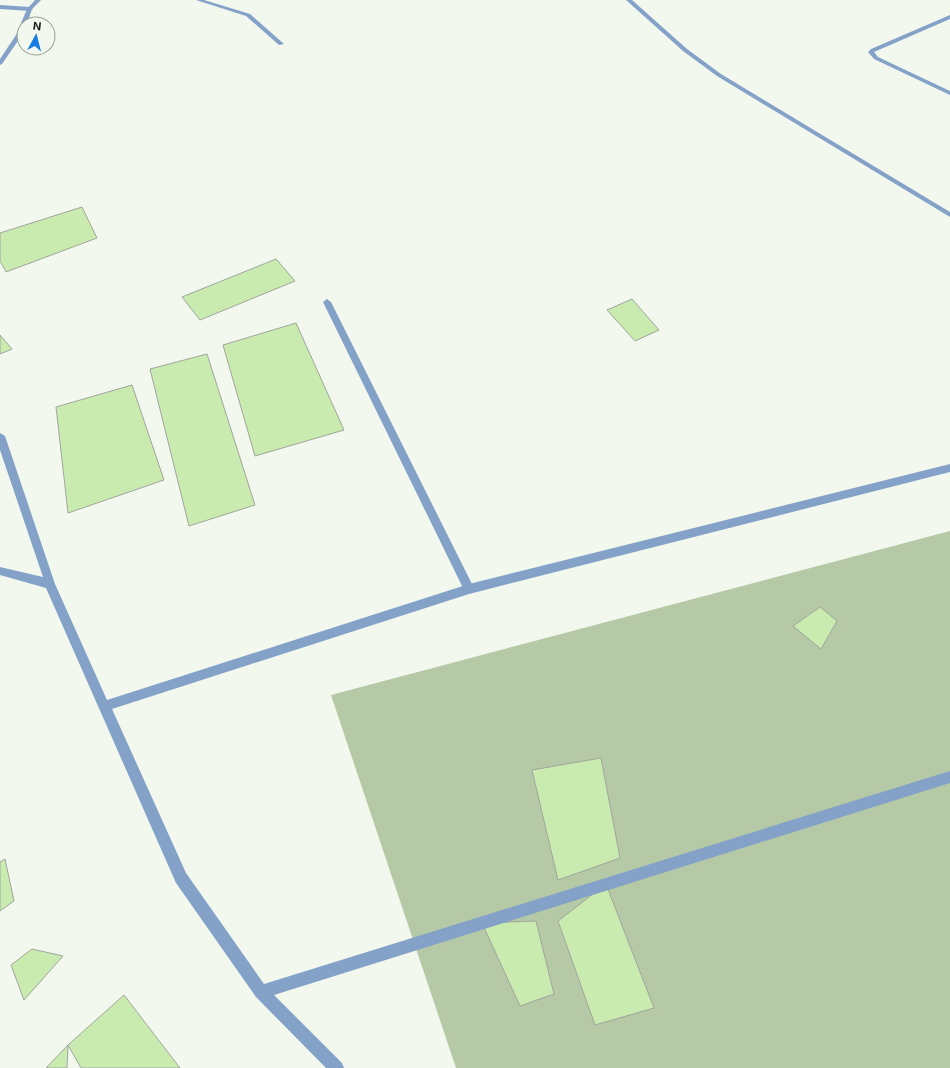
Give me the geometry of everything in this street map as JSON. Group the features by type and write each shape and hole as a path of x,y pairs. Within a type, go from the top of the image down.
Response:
{"street":[{"path":"27,16 30,9 38,0"},
{"path":"199,0 248,15 281,44"},
{"path":"629,0 685,50 719,75 950,215"},
{"path":"0,7 30,9"},
{"path":"950,17 871,52 876,58 950,93"},
{"path":"0,63 16,40"},
{"path":"327,302 469,589"},
{"path":"0,436 50,584 181,878 261,992 337,1068"},
{"path":"105,706 469,589 950,468"},
{"path":"0,571 50,584"},
{"path":"261,992 950,777"}],"green space":[{"path":"950,531 950,1068 456,1068 331,695"}],"building":[{"path":"82,207 97,238 6,272 0,261 0,233"},
{"path":"276,259 295,281 200,320 182,297"},
{"path":"632,299 659,330 635,341 607,310"},
{"path":"296,323 344,430 255,456 223,345"},
{"path":"0,335 12,349 0,354"},
{"path":"207,354 255,505 189,526 150,369"},
{"path":"132,385 164,480 68,513 56,407"},
{"path":"820,607 837,621 821,649 793,626"},
{"path":"601,758 620,858 558,880 532,770"},
{"path":"5,859 14,901 0,911 0,862"},
{"path":"606,884 654,1008 595,1025 558,921"},
{"path":"536,921 554,994 520,1006 482,923"},
{"path":"32,949 63,956 24,1000 11,965"},
{"path":"124,995 180,1068 81,1068 68,1045"},
{"path":"68,1045 67,1068 46,1068"}]}
